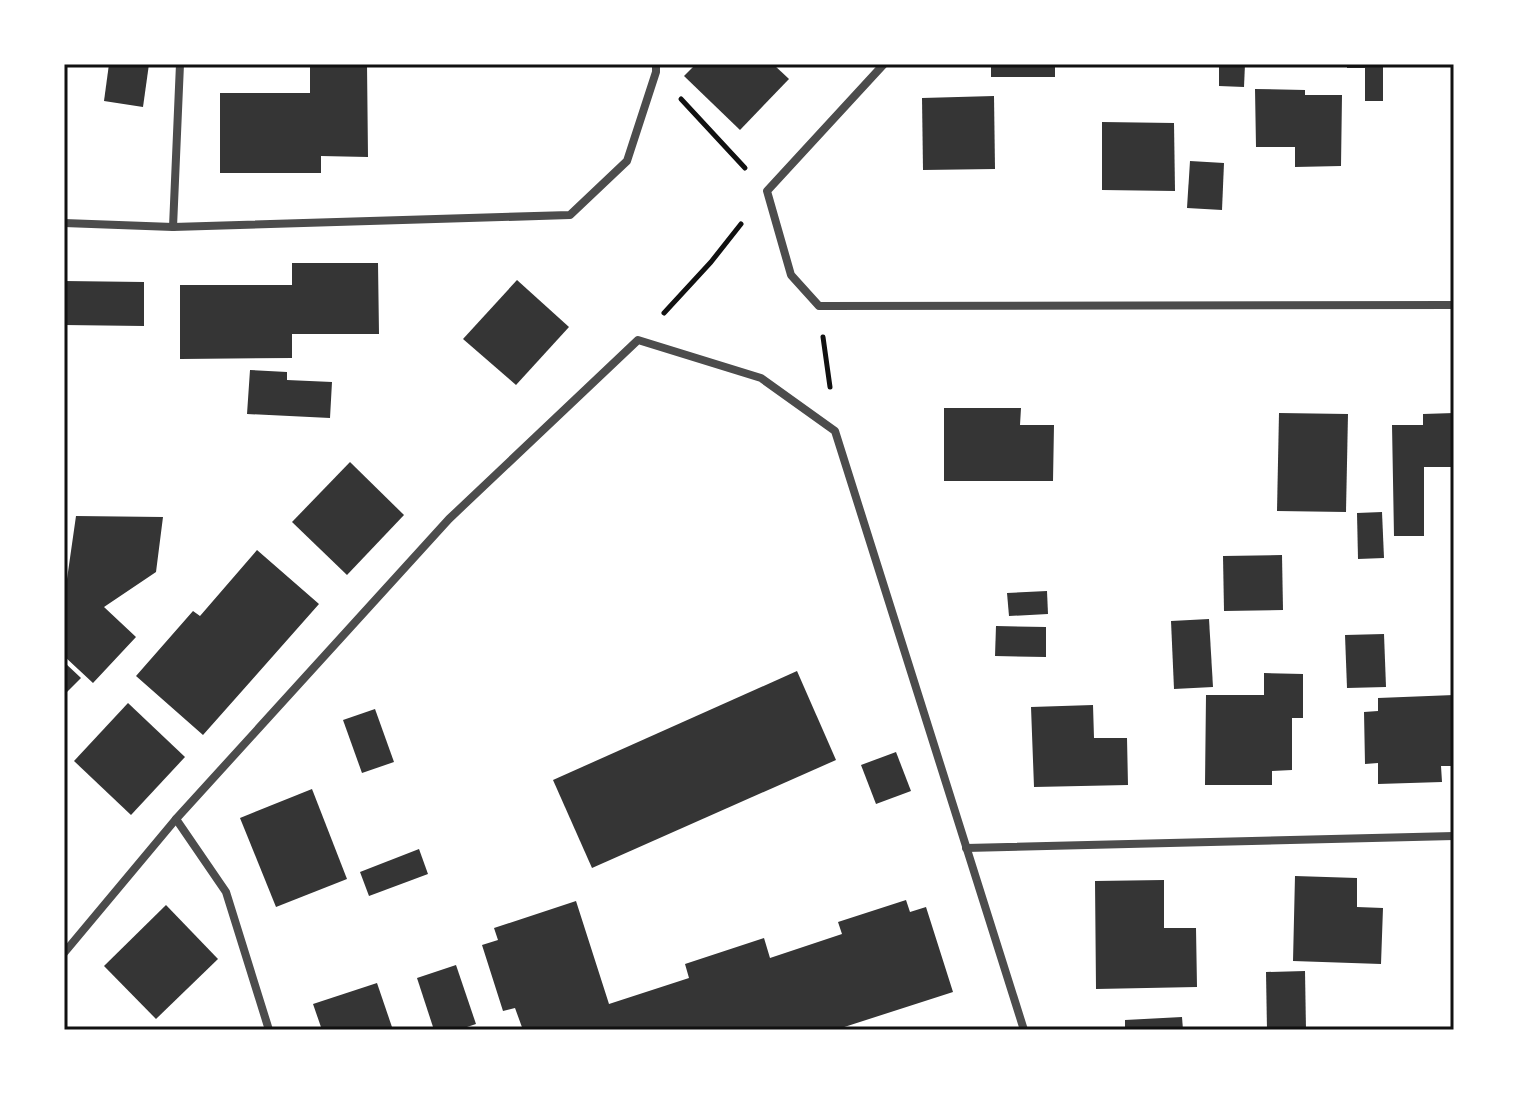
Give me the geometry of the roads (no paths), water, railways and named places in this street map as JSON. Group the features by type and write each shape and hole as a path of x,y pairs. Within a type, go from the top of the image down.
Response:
{"street":[{"path":"173,227 180,64"},
{"path":"884,64 767,191 791,275 819,306 1454,305"},
{"path":"64,223 173,227 570,215 627,161 656,68"},
{"path":"64,953 176,819 449,519 638,340 761,378 835,431 1024,1030"},
{"path":"176,819 226,892 269,1030"},
{"path":"966,848 1454,836"}]}
